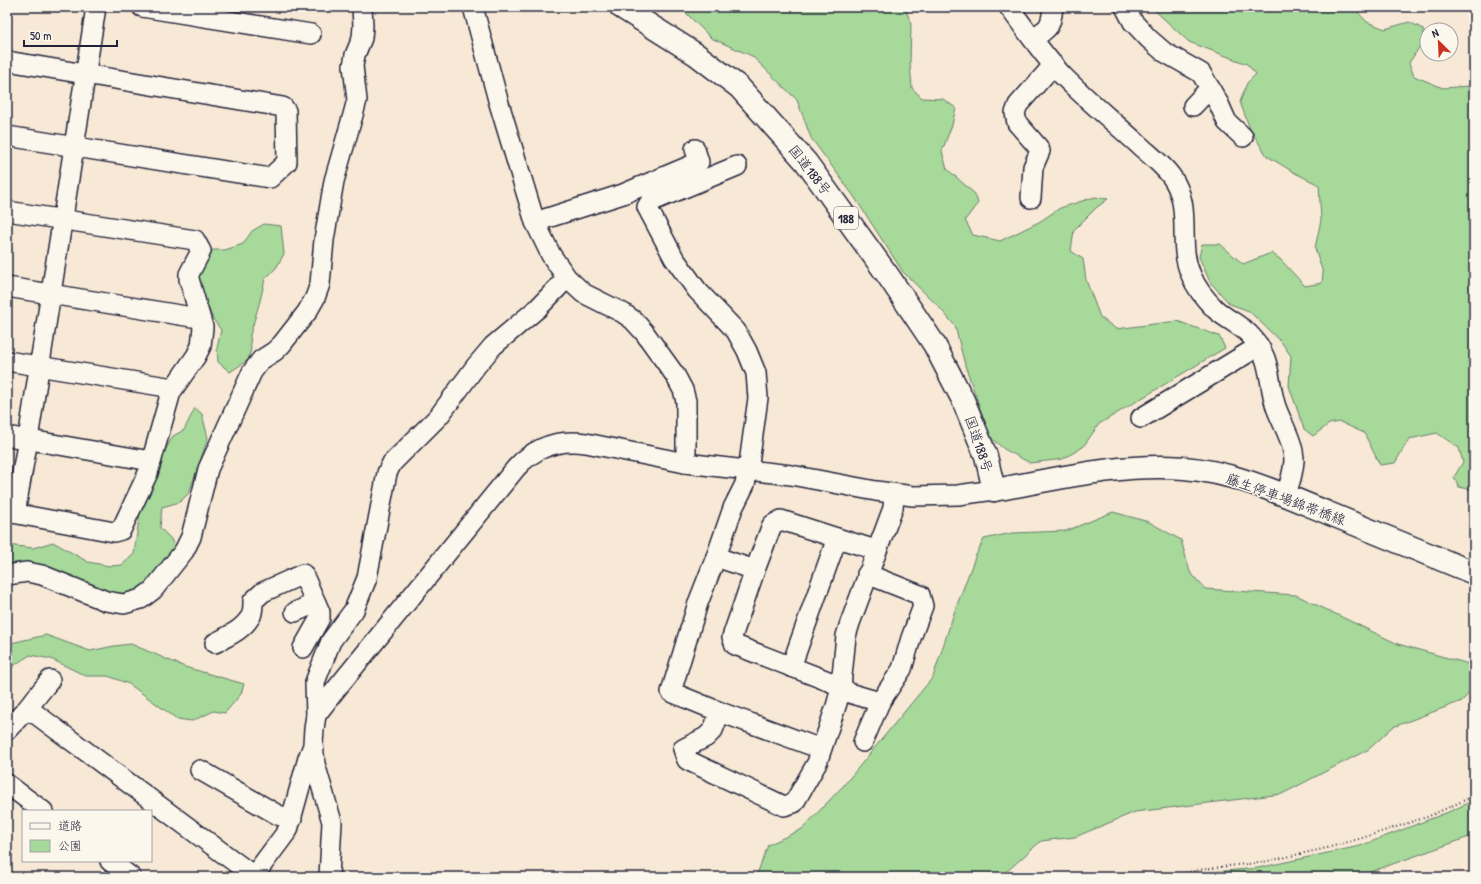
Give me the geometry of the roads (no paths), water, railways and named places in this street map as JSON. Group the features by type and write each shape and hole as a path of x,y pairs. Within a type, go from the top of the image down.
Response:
{"main road":[{"name":"国道188号","path":"621,7 697,54 739,87 806,162 889,277 934,344 963,400 986,456 994,490"},
{"name":"藤生停車場錦帯橋線","path":"994,490 1109,470 1143,467 1184,468 1222,475 1251,483 1474,573"}],"street":[{"path":"7,211 62,220 195,240 201,251 189,274 203,327 201,346 196,356 172,390 148,473 121,530 114,532 11,512 28,439 51,293 62,220 73,146 96,7"},
{"path":"142,7 311,34"},
{"path":"7,575 27,572 42,575 106,601 124,604 141,599 153,590 184,552 191,537 208,469 252,372 262,360 282,344 307,312 320,284 324,240 334,181 356,100 354,66 355,54 362,38 362,7"},
{"path":"473,7 498,100 535,222 551,255 567,278 583,293 623,313 633,320 644,332 675,375 683,390 686,401 685,462"},
{"path":"1009,7 1063,76 1152,156 1171,176 1181,193 1184,215 1185,257 1191,276 1201,294 1216,310 1249,334 1260,346 1269,369 1276,406 1292,446 1294,460 1286,496"},
{"path":"1033,38 1048,29 1052,19 1053,7"},
{"path":"1125,7 1133,22 1164,52 1202,72 1227,122 1243,137"},
{"path":"7,61 283,107 286,111 287,162 270,178 7,136"},
{"path":"1031,198 1033,167 1040,151 1018,123 1015,113 1018,106 1055,66"},
{"path":"1193,106 1210,88"},
{"path":"535,222 623,194 699,162 695,149"},
{"path":"737,166 650,202 647,207 674,258 697,290 736,331 756,372 758,398 748,471 698,602 671,692 720,712 821,749"},
{"path":"329,877 332,822 316,764 313,744 316,716 315,682 331,641 354,610 367,578 387,473 392,462 439,416 476,366 493,346 538,308 567,278"},
{"path":"7,287 192,317 199,315"},
{"path":"1141,418 1260,346"},
{"path":"7,361 167,387 172,390"},
{"path":"7,436 151,461"},
{"path":"316,716 337,688 516,468 533,453 553,444 575,441 685,462 748,471 791,475 894,494 914,496 958,495 994,490"},
{"path":"720,712 712,730 706,737 683,749 687,760 784,806 794,803 817,763 841,686 846,636 867,574 893,508 894,494"},
{"path":"876,550 781,520 772,525 732,637 735,645 841,686 849,693 880,702"},
{"path":"791,667 837,538"},
{"path":"716,557 755,570"},
{"path":"215,643 234,634 242,627 251,616 253,601 264,592 303,574 318,610 303,648"},
{"path":"863,742 880,702 902,669 911,638 923,606 920,595 867,574"},
{"path":"295,612 318,610 348,620"},
{"path":"7,730 26,710 50,680"},
{"path":"26,710 37,715 254,877 288,830 313,744"},
{"path":"200,770 278,814 292,819"},
{"path":"7,784 43,810"},
{"path":"111,862 131,877"}]}
